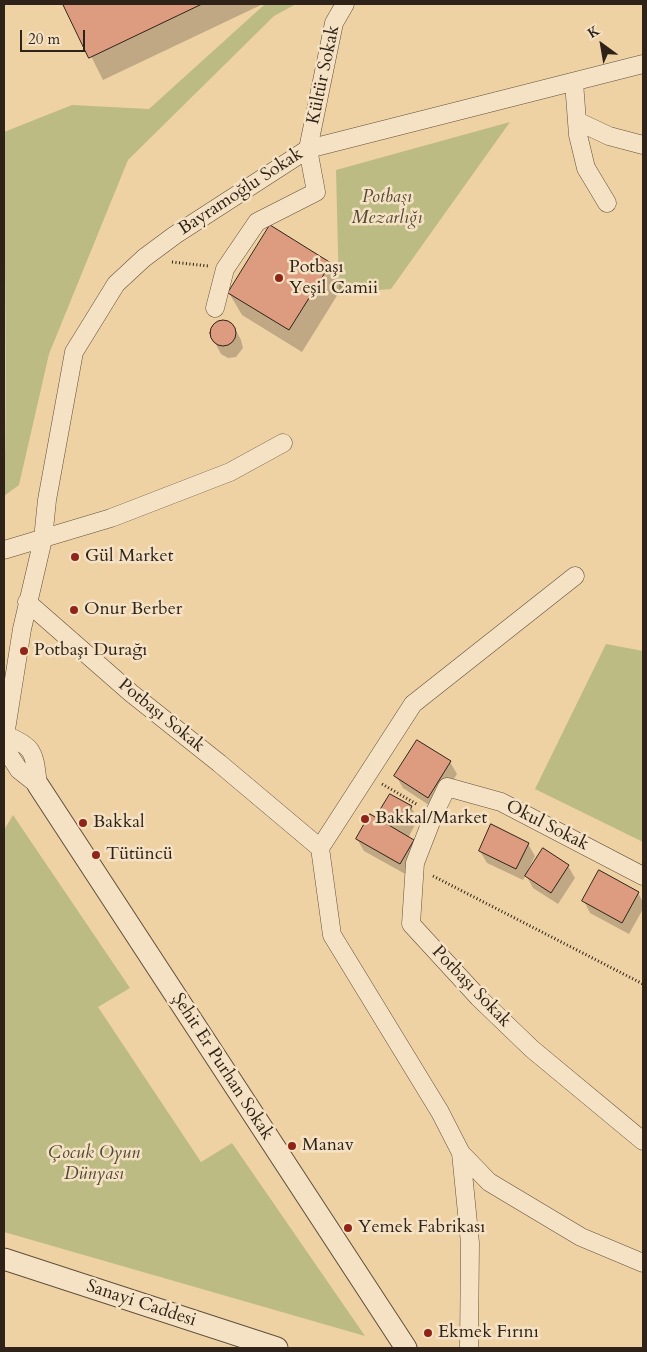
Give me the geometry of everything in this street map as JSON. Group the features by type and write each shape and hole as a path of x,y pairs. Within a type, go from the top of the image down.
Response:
{"street":[{"name":"Kültür Sokak","path":"308,149 334,22 345,4"},
{"name":"Bayramoğlu Sokak","path":"43,539 47,500 74,352 116,284 144,258 175,235 308,149 643,64"},
{"path":"574,82 577,121 586,168 607,202"},
{"path":"577,121 609,136 643,145"},
{"path":"215,308 225,269 257,222 316,192 308,149"},
{"path":"4,550 110,518 230,472 283,443"},
{"name":"Şehit Er Purhan Sokak","path":"43,539 27,602 4,742 25,743 33,754 38,786 406,1348"},
{"path":"575,576 413,704 320,848 332,935 440,1112 461,1153 489,1182 581,1237 643,1263"},
{"name":"Potbaşı Sokak","path":"27,602 131,693 219,763 320,848"},
{"name":"Potbaşı Sokak","path":"447,787 434,814 415,866 411,924 478,998 532,1049 643,1141"},
{"name":"Okul Sokak","path":"447,787 501,802 643,876"},
{"path":"461,1153 470,1243 469,1348"},
{"name":"Sanayi Caddesi","path":"4,1259 277,1348"}],"path":[{"path":"144,258 225,269"},
{"path":"367,775 434,814"},
{"path":"415,866 643,984"}],"green space":[{"path":"265,4 296,4 274,16 128,160 49,354 19,485 4,496 6,360 4,132 72,105 149,109"},
{"name":"Potbaşı Mezarlığı","path":"510,122 391,289 339,293 336,170"},
{"path":"606,644 643,651 643,842 535,789"},
{"name":"Çocuk Oyun Dünyası","path":"13,815 130,988 98,1007 201,1162 232,1143 365,1336 4,1232 4,830"}],"building":[{"path":"63,4 202,4 89,58"},
{"name":"Potbaşı Yeşil Camii","path":"270,225 331,263 289,330 228,293"},
{"path":"223,320 232,324 236,333 232,342 223,346 214,342 210,333 214,324"},
{"path":"417,740 451,761 428,798 394,776"},
{"path":"390,794 412,806 402,825 379,812"},
{"path":"370,814 414,840 400,864 356,839"},
{"path":"491,824 529,843 516,869 479,851"},
{"path":"543,848 569,865 551,893 525,876"},
{"path":"599,870 639,892 622,923 582,901"}],"place":[{"name":"Potbaşı Yeşil Camii","path":"279,278"},
{"name":"Gül Market","path":"75,557"},
{"name":"Onur Berber","path":"74,610"},
{"name":"Potbaşı Durağı","path":"24,651"},
{"name":"Bakkal/Market","path":"365,819"},
{"name":"Bakkal","path":"83,823"},
{"name":"Tütüncü","path":"96,855"},
{"name":"Manav","path":"292,1146"},
{"name":"Yemek Fabrikası","path":"348,1228"},
{"name":"Ekmek Fırını","path":"428,1333"}]}
